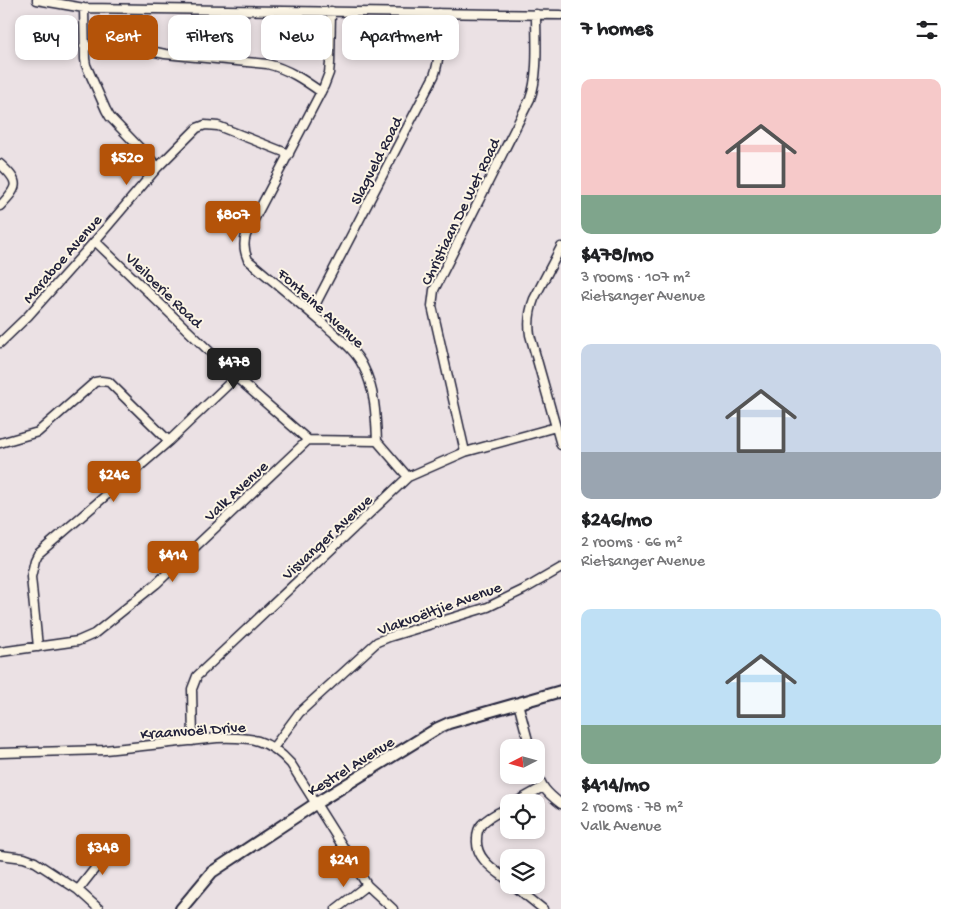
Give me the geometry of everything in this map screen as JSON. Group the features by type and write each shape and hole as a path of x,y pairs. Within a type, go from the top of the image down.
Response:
{"street":[{"path":"37,0 84,8 561,15"},
{"path":"84,8 86,64 106,110 158,167"},
{"name":"Fonteine Avenue","path":"331,11 329,73 321,92 246,234 244,252 248,260 311,313 355,354 369,380 375,407 377,441"},
{"name":"Slagveld Road","path":"311,313 434,76 438,60 439,13"},
{"name":"Christiaan De Wet Road","path":"465,452 432,306 434,290 533,91 536,14"},
{"path":"84,46 132,47 165,54 267,64 277,66 293,74 321,92"},
{"name":"Maraboe Avenue","path":"0,343 28,316 158,167 197,128 218,126 289,154"},
{"path":"0,164 12,176 15,186 11,194 0,206"},
{"name":"Vleiloerie Road","path":"95,241 236,377 308,440"},
{"path":"561,247 558,258 534,299 528,321 530,335 561,445"},
{"path":"38,647 31,577 35,560 41,551 169,441 236,377"},
{"path":"0,443 38,432 95,382 101,380 109,382 169,441"},
{"name":"Visvanger Avenue","path":"193,741 192,689 197,676 408,477 465,452 556,427"},
{"path":"308,440 377,441 408,477"},
{"name":"Valk Avenue","path":"0,652 78,641 94,634 156,584 308,440"},
{"name":"Vlakvoëltjie Avenue","path":"272,748 299,713 377,642 493,605 561,568"},
{"name":"Kestrel Avenue","path":"181,909 212,872 315,804 438,728 449,723 561,691"},
{"path":"518,703 528,739"},
{"name":"Kraanvoël Drive","path":"0,752 105,750 217,738 254,739 282,754 291,764 367,885 393,909"},
{"path":"541,784 561,804"},
{"path":"530,794 542,787"},
{"path":"500,812 482,824 476,841 482,859 500,874"},
{"path":"78,890 111,848"},
{"path":"0,855 24,858 34,862 78,890 100,909"},
{"path":"336,909 367,885"},
{"path":"525,894 544,909"}]}
